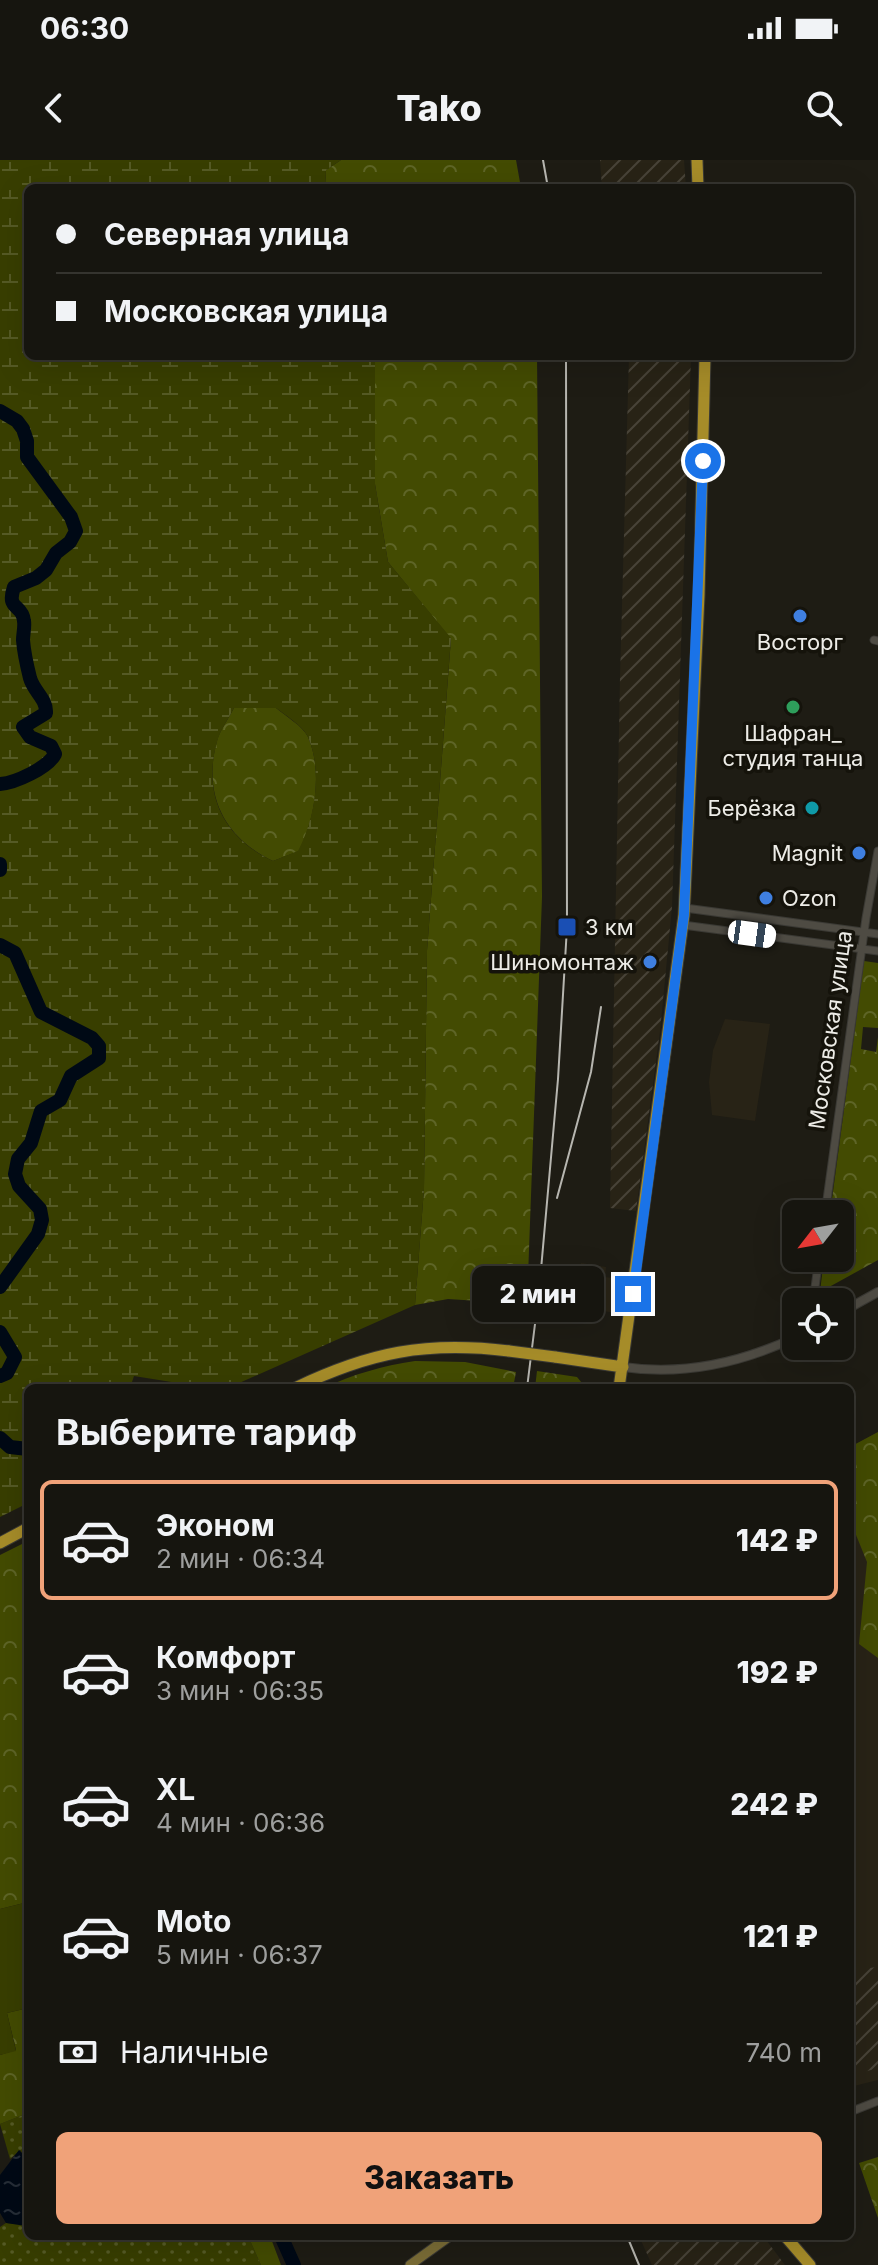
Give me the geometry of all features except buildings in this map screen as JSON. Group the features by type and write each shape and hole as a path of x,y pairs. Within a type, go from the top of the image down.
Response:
{"main road":[{"path":"697,160 698,184"},
{"path":"620,1384 685,908 705,360"},
{"path":"304,1384 360,1360 441,1346 509,1351 623,1367"},
{"path":"0,1543 24,1530"},
{"path":"410,2265 444,2240"},
{"path":"788,2240 810,2265"}],"street":[{"name":"Московская улица","path":"827,1200 878,851"},
{"path":"685,908 878,934"},
{"path":"683,925 878,951"},
{"path":"854,1305 878,1292"},
{"path":"623,1367 672,1370 720,1365 782,1343"},
{"path":"854,2110 878,2101"}],"shaded area":[{"path":"600,160 684,160 686,184 602,184"},
{"path":"629,360 691,360 672,907 660,1031 636,1211 610,1208"},
{"path":"725,1019 770,1024 755,1121 712,1115 709,1082 713,1050"},
{"path":"581,1263 606,1267 605,1277 627,1280 623,1314 575,1307"},
{"path":"878,1432 878,2080 854,2086 854,1445"},
{"path":"878,1967 878,2068 854,2075 854,1970"},
{"path":"641,2240 766,2240 785,2265 652,2265"}],"green space":[{"path":"0,160 341,160 326,170 325,184 24,184 24,360 375,360 375,484 388,562 451,638 427,951 424,1189 415,1305 237,1384 184,1384 134,1376 131,1384 24,1384 24,1505 0,1517","holes":["234,708 276,708 306,733 313,750 316,780 313,810 298,851 273,861 241,840 221,813 215,797 213,761 222,729"]},
{"path":"341,160 516,160 520,184 325,184 326,170"},
{"path":"375,360 537,360 542,897 527,1304 448,1299 415,1305 424,1189 427,951 451,639 388,562 375,484"},
{"path":"234,708 276,708 302,729 313,750 315,795 305,838 299,851 273,861 242,840 230,827 215,797 213,761 217,741"},
{"path":"864,961 878,963 878,1028 863,1027 861,1049 876,1052 878,1037 878,1260 827,1288 820,1288 822,1272 854,1272 854,1200 832,1200"},
{"path":"415,1361 465,1362 516,1372 514,1384 334,1384 391,1365"},
{"path":"537,1371 577,1377 583,1384 535,1384"},
{"path":"878,1432 878,1658 859,1644 867,1562 854,1530 854,1445"},
{"path":"24,1543 24,1903 0,1909 0,1555"},
{"path":"24,1903 24,2009 7,2013 16,2051 0,2055 0,1909"},
{"path":"24,2009 24,2115 0,2124 0,2055 16,2050 7,2013"},
{"path":"24,2115 24,2155 20,2150 10,2159 0,2124"},
{"path":"878,2157 878,2218 859,2163"},
{"path":"6,2223 24,2225 24,2240 250,2240 261,2265 0,2265 0,2227"},
{"path":"250,2240 272,2240 281,2265 261,2265"}],"water":[{"path":"19,2150 24,2156 24,2226 6,2223 0,2213 0,2175"}],"waterway":[{"path":"0,411 17,421 23,429 27,457 71,517 76,531 70,542 56,553 46,570 14,587 12,595 13,604 23,615 23,645 30,678 46,708 46,713 23,727 30,737 51,746 55,754 30,774 0,784"},
{"path":"0,864 0,870"},
{"path":"0,945 15,953 41,1012 92,1038 99,1046 99,1058 71,1076 60,1100 41,1111 31,1143 18,1159 15,1174 19,1186 40,1209 42,1220 38,1234 0,1287"},
{"path":"0,1332 15,1357 7,1373 0,1376"},
{"path":"0,1438 10,1447 24,1449"},
{"path":"283,2240 294,2265"}],"railway":[{"path":"543,160 547,184"},
{"path":"528,1384 558,1079 567,927 566,360"},
{"path":"557,1198 591,1072 601,1007"},
{"path":"629,2240 639,2265"}],"place":[{"name":"Восторг","path":"800,616"},
{"name":"Шафран_ студия танца","path":"793,707"},
{"name":"Берёзка","path":"812,808"},
{"name":"Magnit","path":"859,853"},
{"name":"Ozon","path":"766,898"},
{"name":"3 км","path":"567,927"},
{"name":"Шиномонтаж","path":"650,962"}],"route":[{"path":"633,1294 684,915 703,461"}]}
